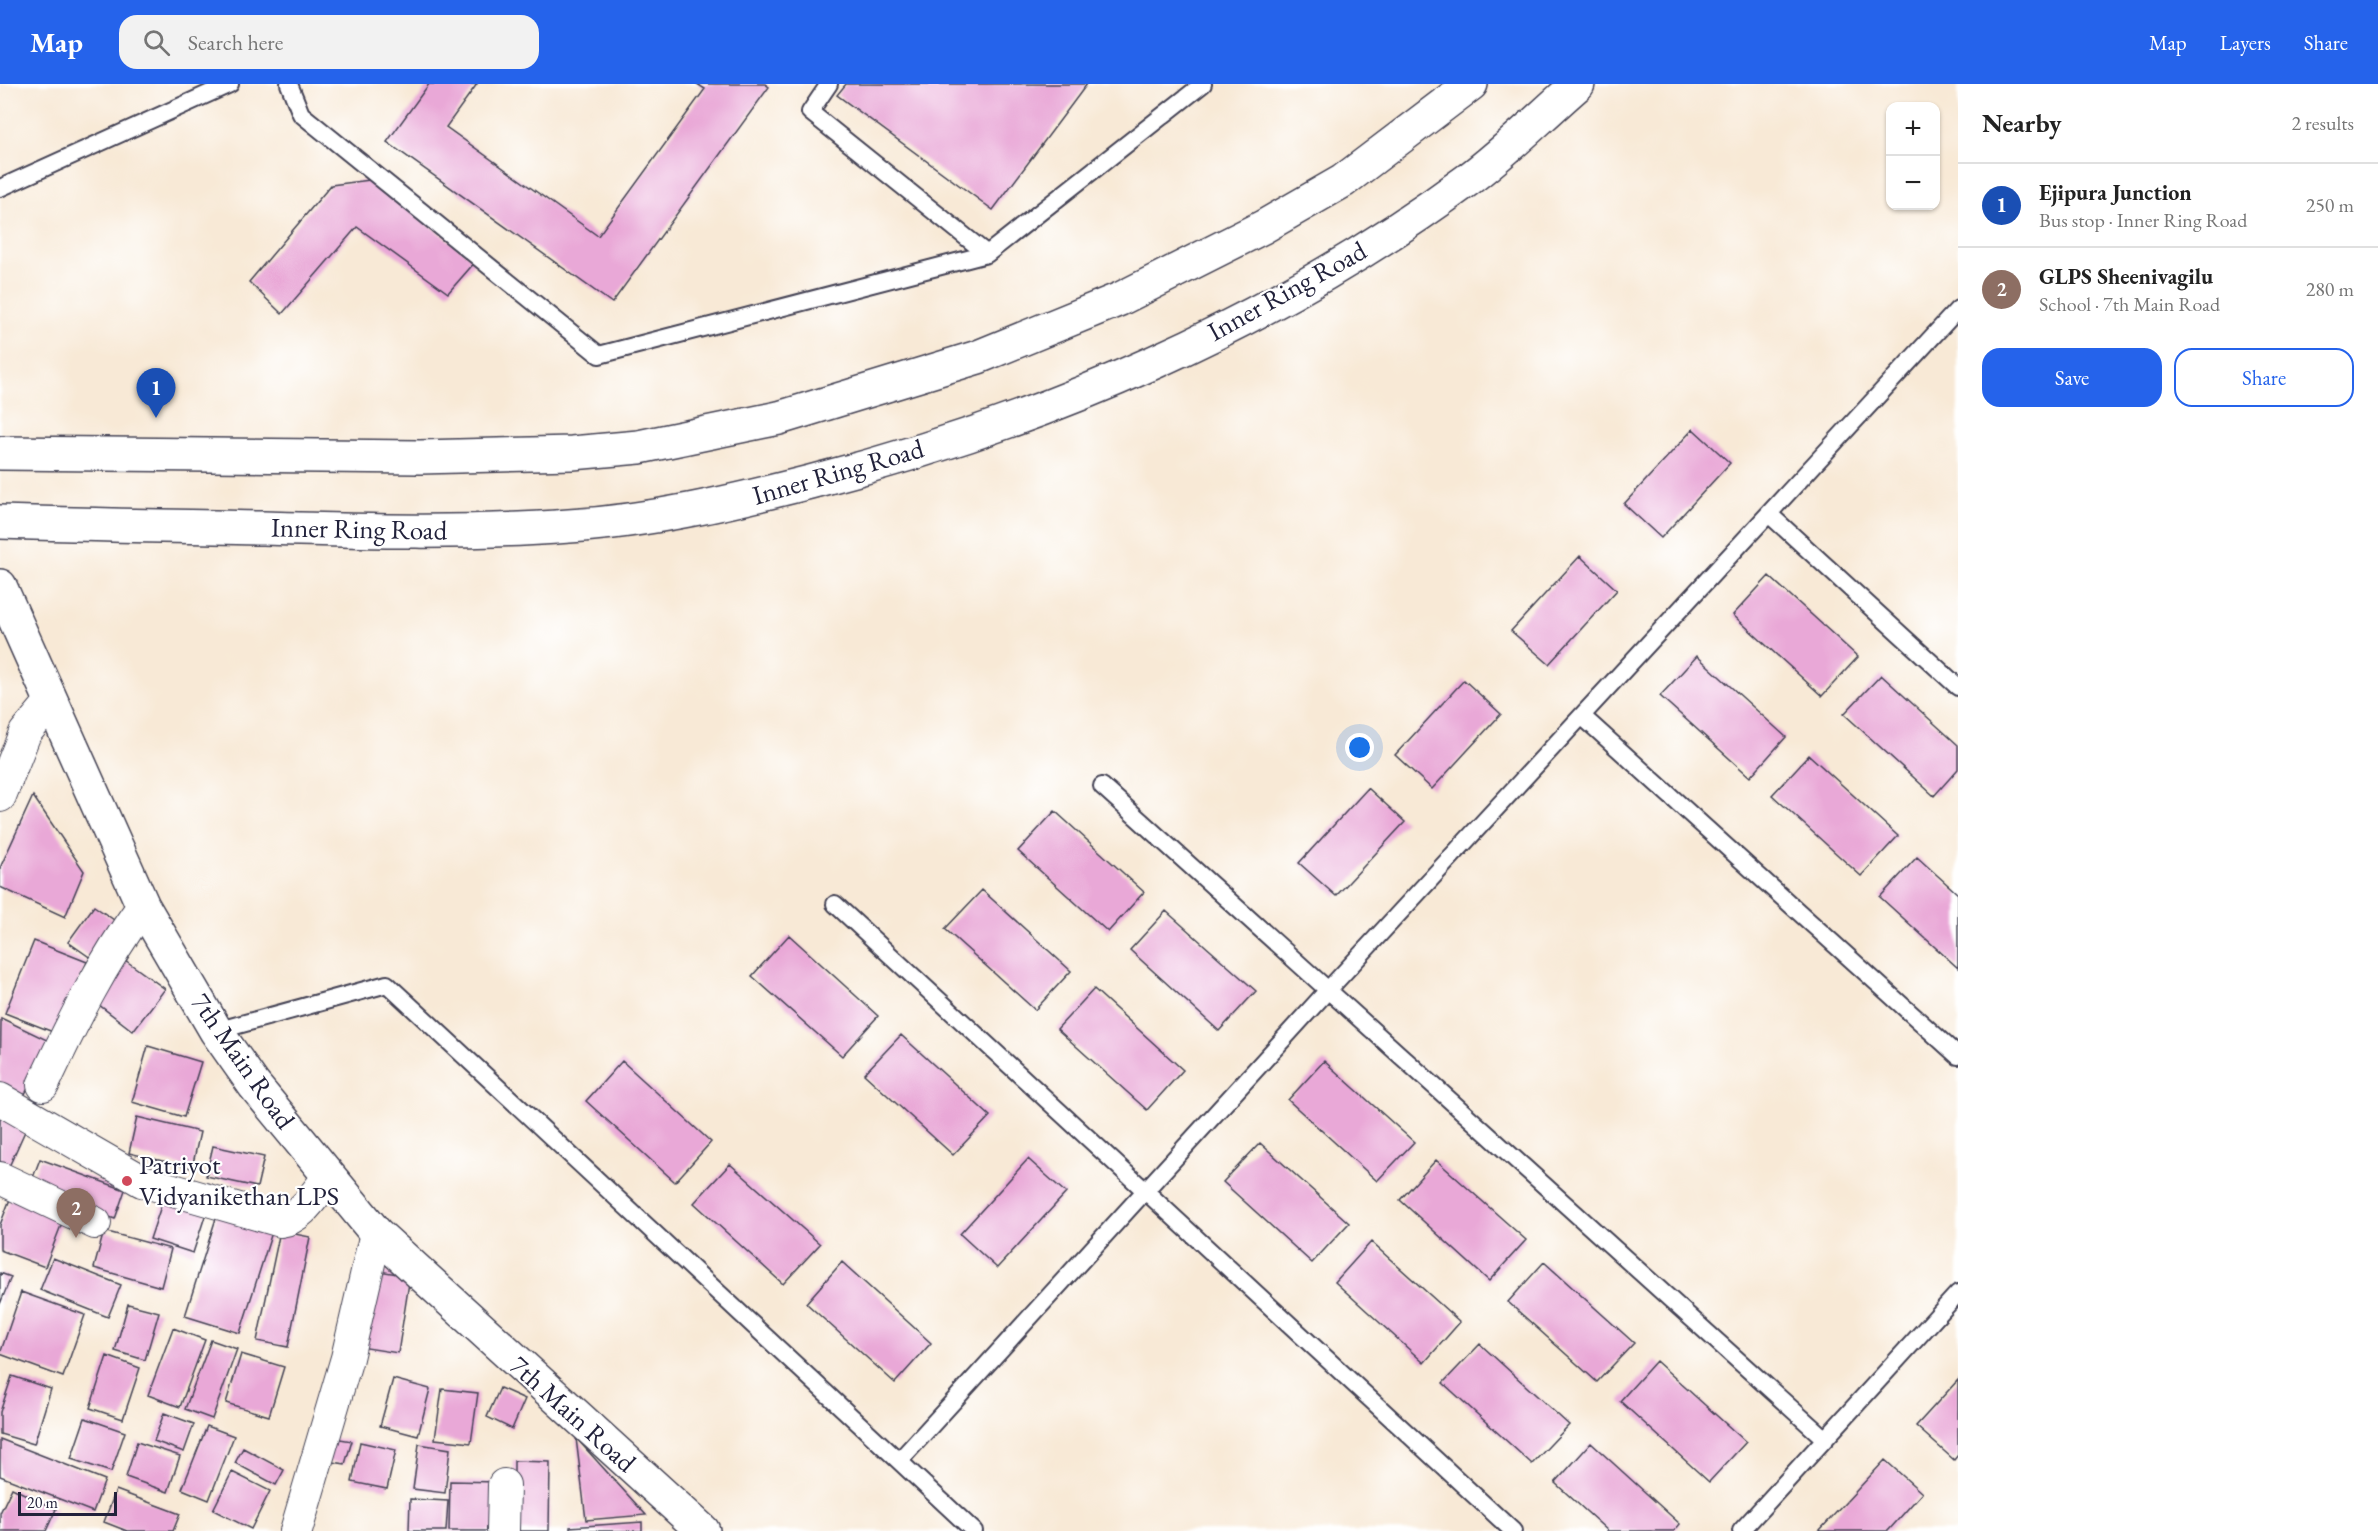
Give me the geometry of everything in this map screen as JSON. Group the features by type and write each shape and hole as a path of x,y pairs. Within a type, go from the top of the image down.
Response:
{"main road":[{"path":"0,453 420,457 572,453 639,447 779,418 978,357 1120,299 1263,227 1343,181 1472,84"},
{"name":"Inner Ring Road","path":"0,522 415,532 570,526 657,517 725,503 883,463 1041,409 1168,354 1287,298 1389,235 1473,176 1578,84"},
{"name":"7th Main Road","path":"0,586 143,906 216,1031 254,1085 375,1233 703,1531"}],"street":[{"path":"3,782 25,733 51,702"},
{"path":"43,1085 89,988 113,948 143,906"},
{"path":"0,1099 141,1181 281,1221 291,1220 300,1213 329,1177"},
{"path":"0,1178 95,1223"},
{"path":"296,1531 347,1358 375,1233"},
{"path":"503,1531 504,1485"}],"lane":[{"path":"0,188 230,84"},
{"path":"289,84 301,114 599,355 987,254 1203,84"},
{"path":"829,84 810,112 987,254"},
{"path":"899,1461 1328,990 1955,319"},
{"path":"1770,515 1958,687"},
{"path":"1583,717 1958,1056"},
{"path":"1102,786 1824,1438"},
{"path":"835,904 1147,1190 1513,1531"},
{"path":"216,1031 387,984 974,1531"},
{"path":"1741,1531 1958,1293"}],"building":[{"path":"429,84 477,84 446,127 598,236 705,89 697,84 765,84 769,87 612,303 387,142"},
{"path":"846,84 1087,84 993,210 837,95"},
{"path":"370,180 476,261 448,293 357,227 282,314 249,282 331,185"},
{"path":"1693,429 1730,463 1661,538 1624,504"},
{"path":"1580,556 1617,590 1549,664 1511,631"},
{"path":"1769,576 1858,657 1822,696 1733,615"},
{"path":"1697,656 1786,737 1750,777 1660,696"},
{"path":"1881,675 1958,745 1958,769 1934,796 1844,714"},
{"path":"1464,680 1501,714 1432,789 1395,755"},
{"path":"1809,755 1898,836 1861,876 1772,795"},
{"path":"1368,788 1405,822 1336,896 1299,863"},
{"path":"33,796 84,871 65,917 0,887 0,868"},
{"path":"1055,811 1144,892 1108,932 1018,851"},
{"path":"1917,857 1958,894 1958,968 1880,897"},
{"path":"982,890 1071,971 1035,1010 945,929"},
{"path":"94,906 124,927 98,963 68,942"},
{"path":"1166,911 1256,991 1219,1031 1130,950"},
{"path":"789,935 878,1016 842,1056 752,976"},
{"path":"34,941 87,962 58,1034 5,1013"},
{"path":"125,960 165,989 133,1031 94,1001"},
{"path":"1094,989 1183,1070 1147,1110 1057,1029"},
{"path":"1,1018 51,1042 23,1098 0,1086"},
{"path":"901,1035 990,1116 953,1155 864,1074"},
{"path":"148,1046 201,1062 184,1117 132,1102"},
{"path":"622,1061 711,1142 675,1182 586,1101"},
{"path":"1324,1061 1414,1142 1377,1181 1288,1100"},
{"path":"137,1117 200,1132 192,1168 129,1153"},
{"path":"0,1118 26,1129 7,1171 0,1168"},
{"path":"1260,1143 1349,1223 1312,1263 1223,1182"},
{"path":"213,1146 264,1157 257,1187 206,1176"},
{"path":"40,1159 125,1190 115,1219 29,1188"},
{"path":"1028,1159 1066,1193 997,1268 960,1234"},
{"path":"1436,1160 1526,1240 1489,1281 1400,1200"},
{"path":"730,1164 820,1244 783,1284 694,1203"},
{"path":"12,1194 65,1215 45,1267 0,1250 0,1225"},
{"path":"164,1197 207,1210 193,1253 150,1239"},
{"path":"218,1212 273,1229 240,1333 185,1316"},
{"path":"104,1231 171,1249 161,1287 94,1268"},
{"path":"280,1231 310,1237 288,1347 257,1341"},
{"path":"1371,1242 1460,1322 1424,1363 1335,1282"},
{"path":"53,1258 121,1285 108,1317 40,1290"},
{"path":"842,1262 931,1343 895,1383 806,1303"},
{"path":"1544,1262 1634,1343 1597,1382 1508,1302"},
{"path":"373,1270 410,1276 398,1353 360,1347"},
{"path":"0,1273 11,1277 0,1304"},
{"path":"21,1292 85,1315 63,1377 0,1354"},
{"path":"128,1304 159,1312 145,1360 115,1351"},
{"path":"173,1328 205,1340 180,1407 148,1395"},
{"path":"211,1340 237,1349 212,1419 185,1409"},
{"path":"1480,1344 1569,1425 1532,1464 1443,1383"},
{"path":"241,1354 284,1367 269,1416 226,1403"},
{"path":"107,1356 140,1368 123,1419 90,1408"},
{"path":"1656,1361 1746,1442 1709,1482 1620,1401"},
{"path":"12,1376 51,1389 34,1444 0,1434 0,1412"},
{"path":"393,1379 430,1389 418,1436 380,1426"},
{"path":"1958,1380 1958,1455 1954,1460 1916,1426"},
{"path":"500,1388 525,1399 512,1429 487,1417"},
{"path":"442,1389 478,1393 471,1443 435,1439"},
{"path":"164,1413 194,1424 184,1452 154,1441"},
{"path":"85,1418 125,1432 111,1472 71,1459"},
{"path":"207,1426 234,1436 209,1500 182,1489"},
{"path":"323,1436 352,1441 345,1464 319,1460"},
{"path":"576,1438 646,1515 586,1520"},
{"path":"0,1439 105,1480 93,1512 0,1476"},
{"path":"137,1442 180,1456 168,1492 126,1477"},
{"path":"360,1442 396,1450 387,1489 352,1482"},
{"path":"1591,1443 1680,1524 1674,1531 1608,1531 1555,1483"},
{"path":"419,1444 450,1449 445,1493 413,1489"},
{"path":"243,1448 284,1470 276,1485 235,1463"},
{"path":"1885,1460 1922,1493 1888,1531 1819,1531"},
{"path":"514,1461 550,1462 549,1531 514,1531"},
{"path":"232,1472 270,1491 251,1529 213,1510"},
{"path":"450,1481 499,1482 498,1531 449,1531"},
{"path":"12,1488 56,1509 46,1531 0,1531 0,1513"},
{"path":"116,1490 180,1514 173,1531 127,1531 104,1522"},
{"path":"410,1499 448,1501 446,1531 409,1531"},
{"path":"642,1522 642,1531 570,1531 570,1527"}],"place":[{"name":"Ejipura Junction","path":"156,418"},
{"name":"Patriyot Vidyanikethan LPS","path":"127,1181"},
{"name":"GLPS Sheenivagilu","path":"76,1238"}]}
